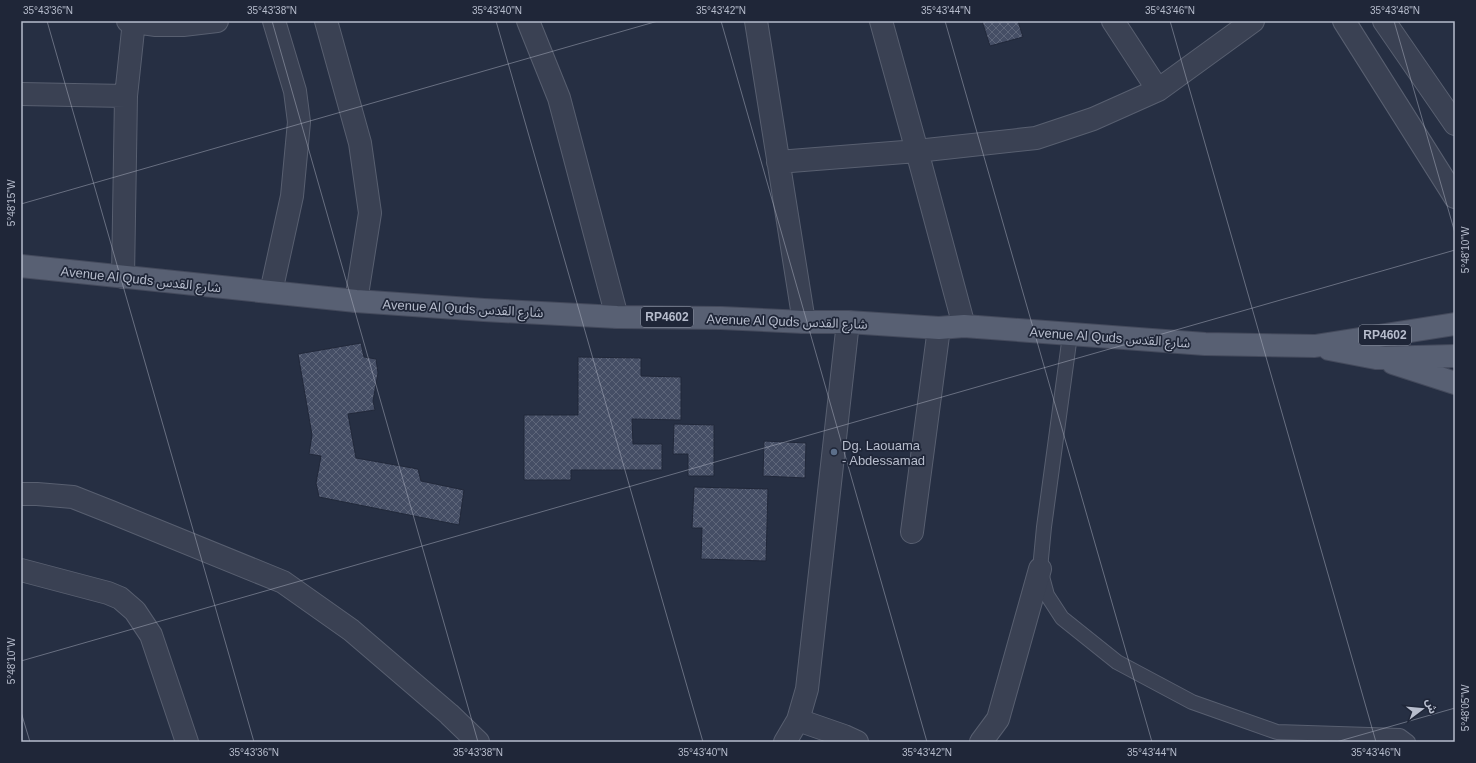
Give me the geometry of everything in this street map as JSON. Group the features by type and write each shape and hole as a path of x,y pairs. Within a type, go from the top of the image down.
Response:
{"main road":[{"name":"Avenue Al Quds شارع القدس","path":"21,266 356,301 484,310 617,316 848,322 939,328 964,326 1205,344 1314,346 1376,358 1455,356"},
{"name":"Avenue Al Quds شارع القدس","path":"1314,346 1455,324"},
{"path":"1376,358 1455,383"}],"street":[{"path":"128,21 163,25 183,25 217,21"},
{"path":"123,277 126,96 134,21"},
{"path":"271,292 292,196 299,122 295,91 274,21"},
{"path":"326,21 360,143 370,213 356,301"},
{"path":"528,21 559,98 617,316"},
{"path":"756,21 804,322"},
{"path":"881,21 964,326"},
{"path":"1113,21 1158,90"},
{"path":"778,162 1036,138 1093,119 1158,90 1253,21"},
{"path":"1344,21 1455,197"},
{"path":"1384,21 1455,124"},
{"path":"21,94 126,96"},
{"path":"785,742 798,720 807,689 848,322"},
{"path":"912,532 939,328"},
{"path":"21,494 73,497 283,582 350,630 449,714 478,742"},
{"path":"981,742 998,719 1040,569"},
{"path":"21,570 108,593 120,598 135,611 152,635 187,742"},
{"path":"798,720 844,736 856,742"}],"lane":[{"path":"1070,335 1044,527 1040,569 1047,595 1062,618 1117,662 1192,702 1277,732 1400,736 1408,742"}],"building":[{"path":"982,21 1018,21 1023,37 990,46"},
{"path":"361,343 364,357 376,359 378,373 373,401 375,410 348,414 356,458 418,469 421,481 464,490 459,525 319,497 316,483 321,456 309,454 312,435 298,354"},
{"path":"578,357 641,358 641,376 681,377 681,420 632,419 633,444 662,444 662,470 571,470 571,480 524,480 524,415 578,415"},
{"path":"674,424 714,425 714,476 688,476 688,454 673,454"},
{"path":"764,441 806,443 805,478 763,476"},
{"path":"694,487 768,489 766,561 701,559 702,528 692,528"}],"place":[{"name":"Dg. Laouama - Abdessamad","path":"834,452"}]}
